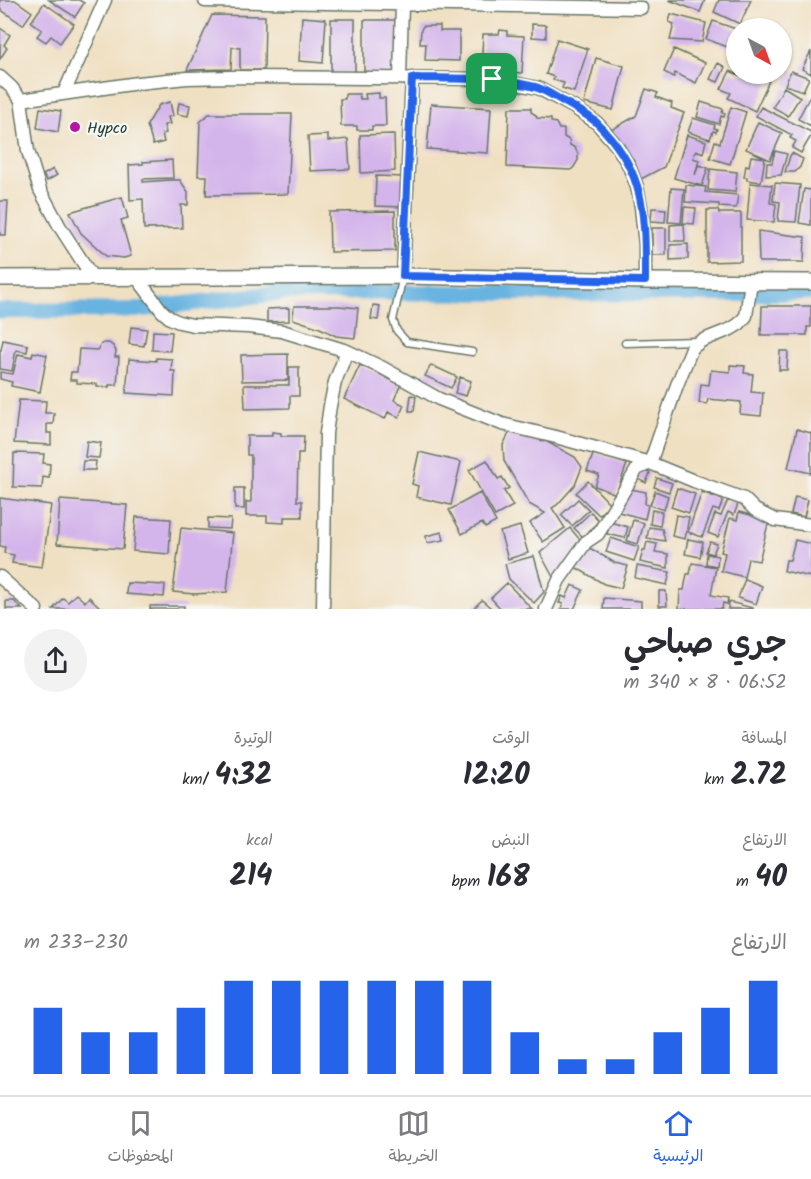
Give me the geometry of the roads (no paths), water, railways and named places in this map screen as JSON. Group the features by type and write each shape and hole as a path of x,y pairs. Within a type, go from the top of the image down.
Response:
{"street":[{"path":"64,93 105,0"},
{"path":"205,1 641,8"},
{"path":"402,4 406,78 403,276"},
{"path":"0,78 6,88 21,100 28,151 40,190 60,228 93,278"},
{"path":"21,100 187,78 492,79 538,88 597,123 617,146 629,166 638,187 641,207 645,245 645,281"},
{"path":"0,278 403,276 645,281 751,287 811,282"},
{"path":"136,278 162,311 179,322 282,331 347,351 439,399 502,424 650,463 744,499 755,510 776,520 811,525"},
{"path":"546,609 559,580 586,542 598,534 636,469 650,463 692,348 701,341 739,324 746,316 751,287"},
{"path":"323,609 326,434 335,382 347,351"},
{"path":"0,577 36,609"}],"lane":[{"path":"403,276 393,320 407,342 472,352"},
{"path":"625,343 701,341"}],"waterway":[{"path":"0,311 134,310 287,292 735,294 811,292"}],"place":[{"name":"Hypco","path":"75,127"}]}
